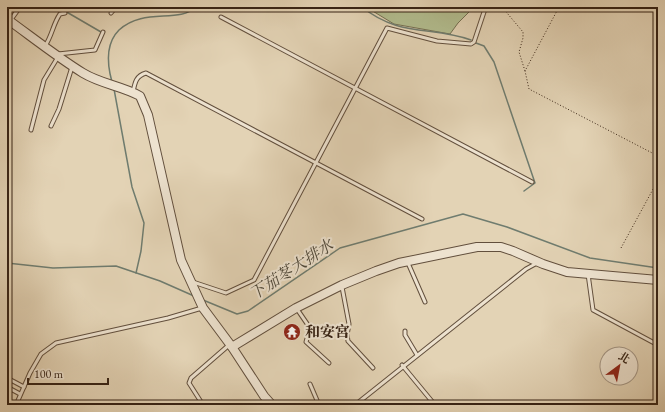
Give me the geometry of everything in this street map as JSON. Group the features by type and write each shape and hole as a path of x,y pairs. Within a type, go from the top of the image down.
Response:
{"street":[{"path":"8,22 83,73 110,86 133,92 140,96 148,116 181,260 203,308 231,345 255,384 272,405"},
{"path":"231,345 296,308 342,285 407,261 478,248 501,247 539,263 567,272 658,280"}],"lane":[{"path":"8,22 20,7"},
{"path":"111,13 116,7"},
{"path":"190,281 226,293 254,280 387,28 438,41 471,44 474,42 485,10"},
{"path":"45,46 50,38 56,20 60,14 65,13"},
{"path":"221,17 532,182"},
{"path":"31,130 44,80 57,55 95,50 103,32"},
{"path":"51,126 59,109 73,66"},
{"path":"133,92 135,79 141,74 146,73 422,219"},
{"path":"407,261 425,302"},
{"path":"355,405 402,365 417,355 526,269 539,263"},
{"path":"588,274 593,310 658,345"},
{"path":"342,285 349,324 347,335 348,341 373,368"},
{"path":"16,405 20,394 41,354 56,343 168,318 203,308"},
{"path":"296,308 310,328 306,342 329,363"},
{"path":"405,331 405,335 417,355"},
{"path":"203,405 189,383 191,378 231,345"},
{"path":"402,365 435,405"},
{"path":"7,378 24,387"},
{"path":"310,384 319,405"},
{"path":"7,387 20,394"}],"path":[{"path":"471,7 477,10 485,10"},
{"path":"502,7 522,32 523,38 519,52 529,89 658,156"},
{"path":"525,71 559,7"},
{"path":"621,248 658,180"}],"green space":[{"path":"366,7 465,7 470,11 450,34 394,24"}],"waterway":[{"path":"58,7 101,32"},
{"path":"112,82 108,54 111,42 119,30 129,23 139,19 180,15 189,12 196,7"},
{"path":"362,7 389,23 402,27 442,33 471,40"},
{"path":"476,43 484,46 494,62 535,183 524,191"},
{"path":"114,89 132,187 144,223 141,251 136,273"},
{"name":"下茄苳大排水","path":"203,300 237,314 248,311 340,248 463,214 507,227 590,258 658,268"},
{"name":"下茄苳大排水","path":"7,263 53,268 116,266 160,281 194,296"}],"place":[{"name":"和安宮","path":"292,332"}]}
